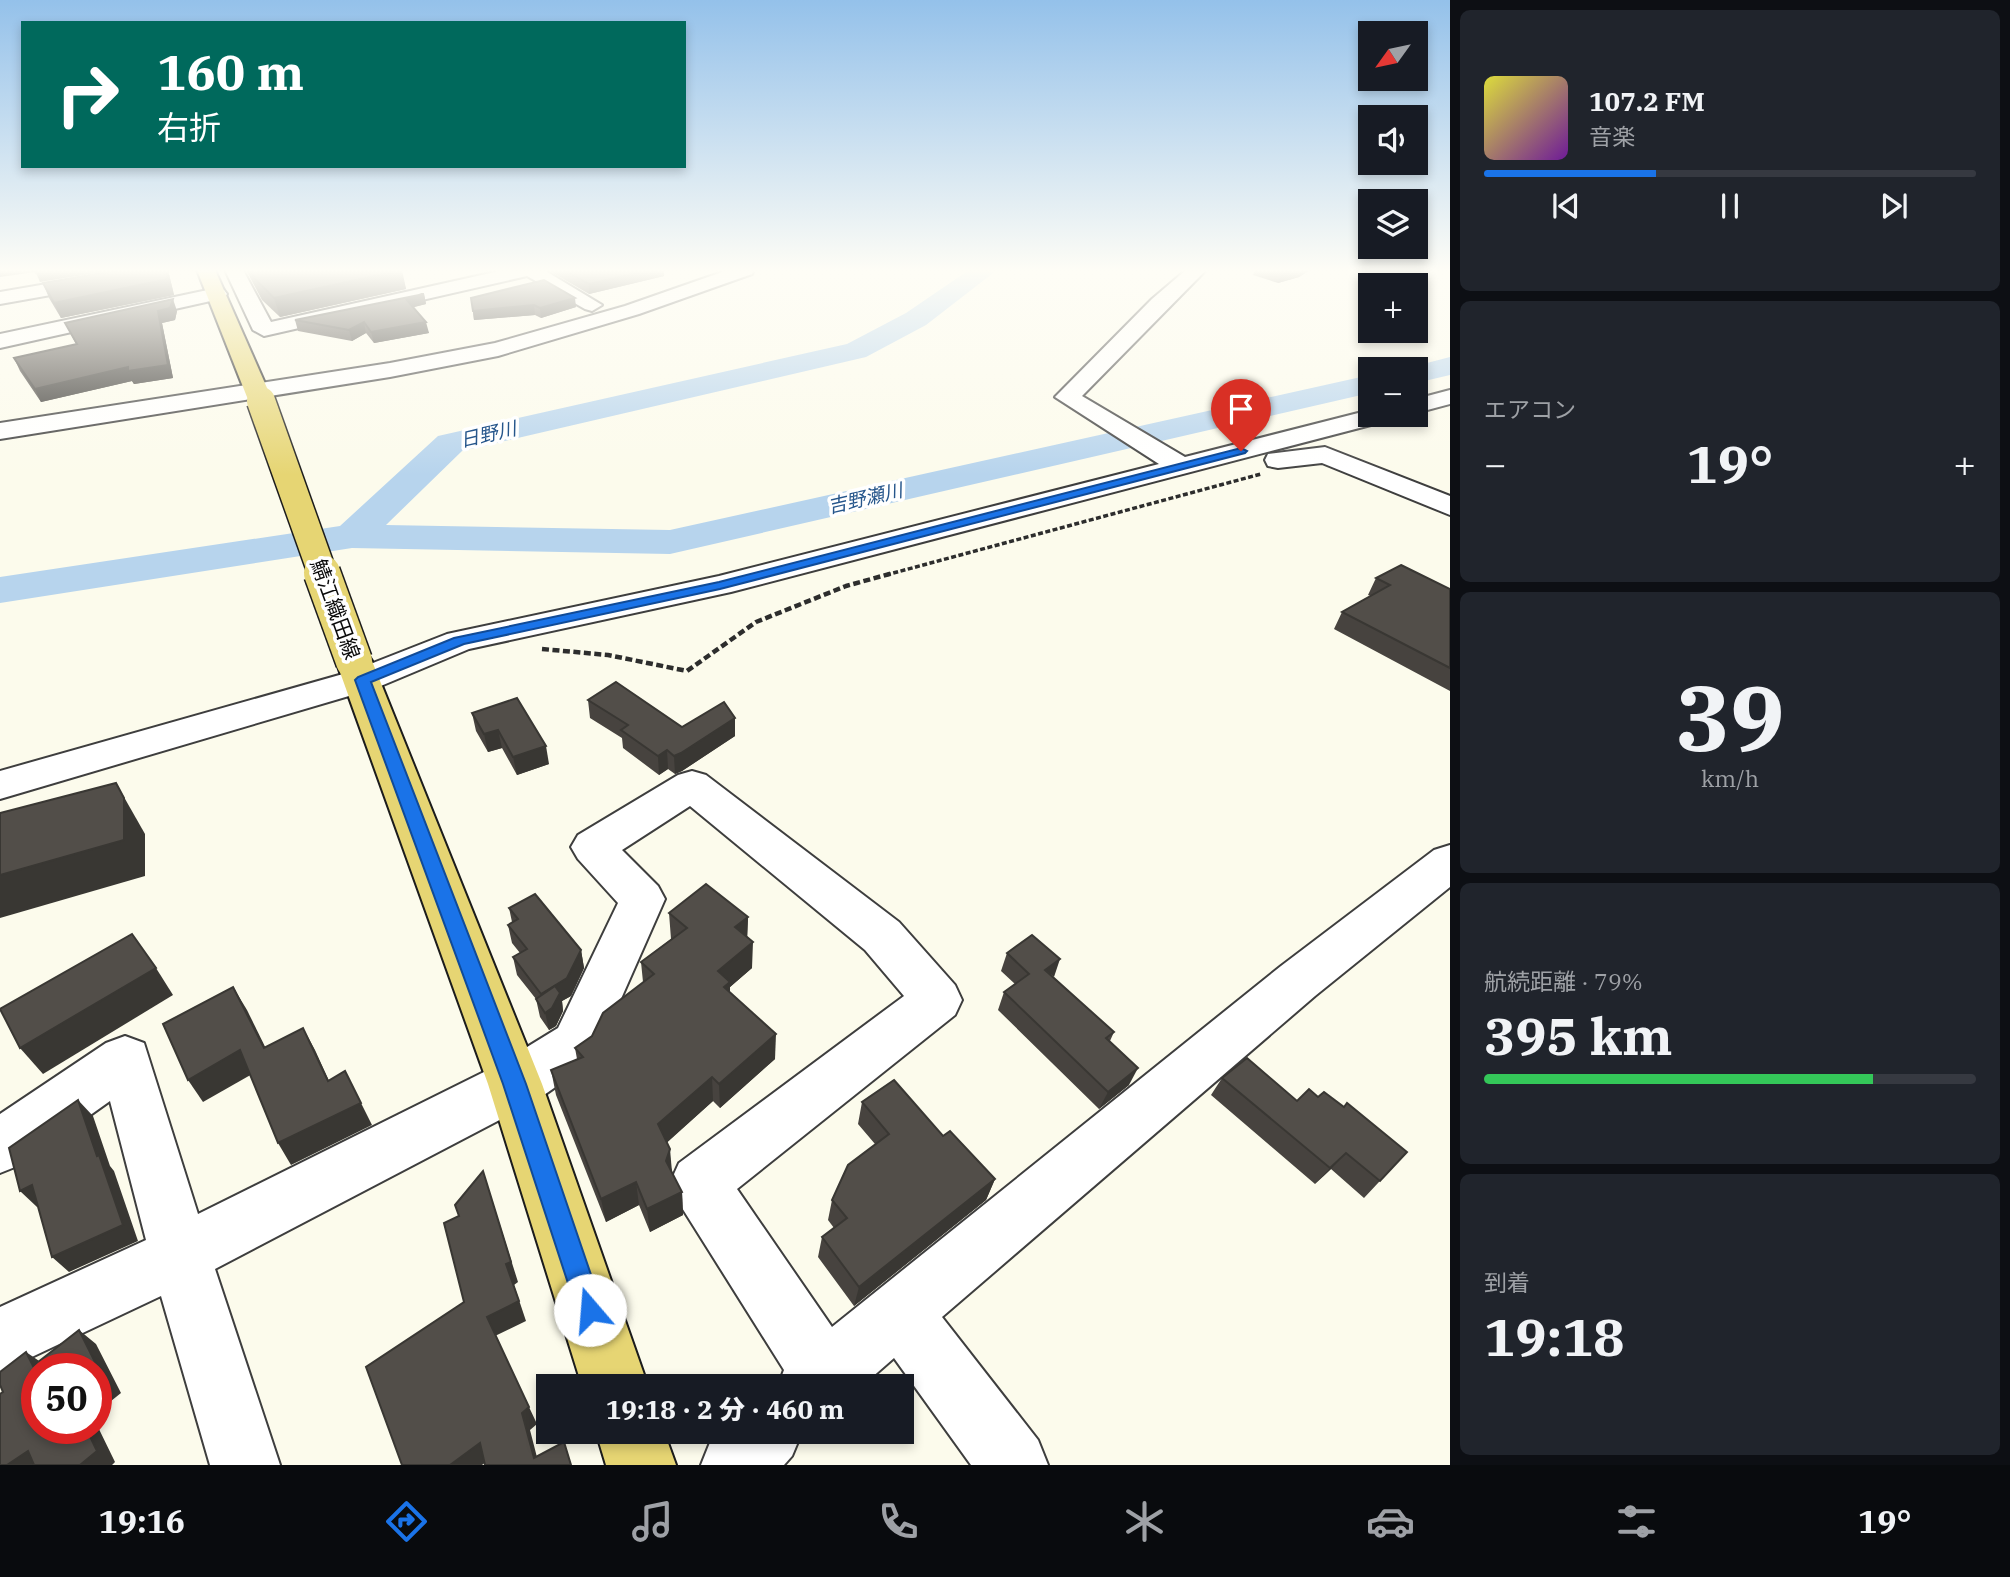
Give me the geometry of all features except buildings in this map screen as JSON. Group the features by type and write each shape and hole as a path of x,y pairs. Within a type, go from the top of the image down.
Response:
{"main road":[{"name":"鯖江織田線","path":"235,338 514,1084 611,1374"},
{"path":"634,1444 641,1465"}],"street":[{"path":"0,431 418,366 536,338"},
{"path":"377,395 453,372 549,350 577,338"},
{"path":"1127,338 1067,397 1180,459 1259,462 1325,455 1450,506"},
{"path":"1428,403 1450,397"},
{"path":"0,444 220,409 327,402"},
{"path":"0,785 459,641 720,585 1059,500 1180,459 1358,420"},
{"path":"0,1340 180,1255 514,1084 576,1044 642,899 593,847 692,785 882,936 937,1000 699,1183 815,1374"},
{"path":"824,1374 900,1314 1298,981 1450,862"},
{"path":"0,1146 125,1060 180,1255 245,1465"},
{"path":"900,1314 1013,1465"},
{"path":"736,1465 756,1444"}],"path":[{"path":"540,649 608,655 687,671 756,622 846,586 1262,474"}],"waterway":[{"name":"日野川","path":"352,536 450,443 856,351 880,338"},
{"name":"吉野瀬川","path":"1428,371 1450,366"},
{"name":"吉野瀬川","path":"352,536 670,542 1358,387"},
{"name":"日野川","path":"0,590 352,536"}],"route":[{"path":"590,1310 514,1084 363,680 459,641 720,585 1059,500 1241,451"}]}
